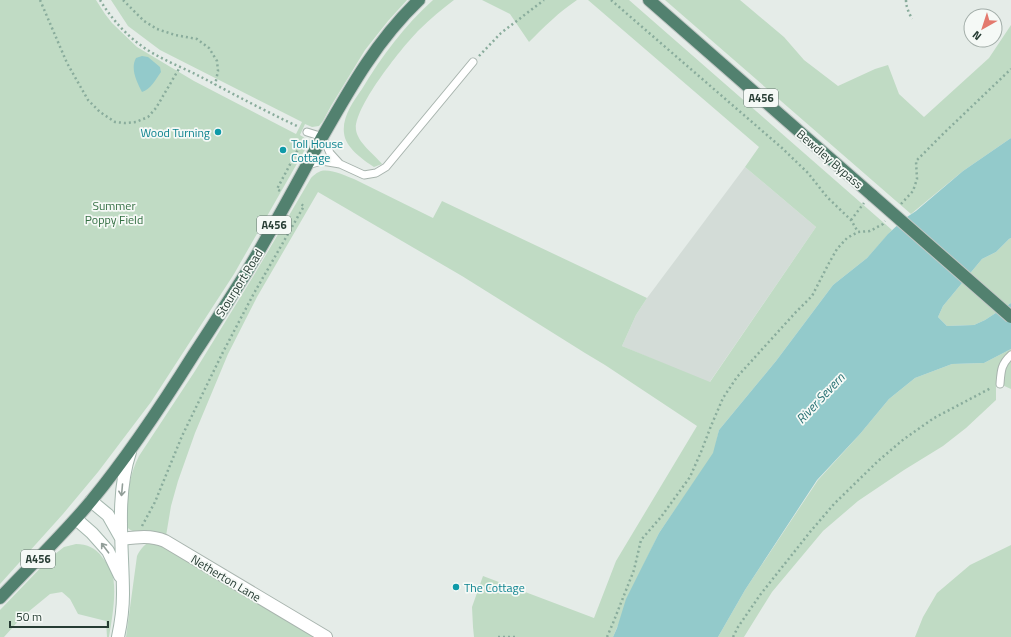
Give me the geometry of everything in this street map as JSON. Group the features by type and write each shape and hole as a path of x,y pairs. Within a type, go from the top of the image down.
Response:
{"highway":[{"name":"Stourport Road","path":"91,501 130,452 245,274 290,197 342,102 367,61 381,41 419,0"},
{"name":"Bewdley Bypass","path":"649,0 869,200 1011,317"},
{"name":"A456","path":"0,598 76,519 91,501"}],"main road":[{"path":"118,637 123,594 121,501 126,465 130,452"},
{"path":"91,501 108,515 122,539"},
{"path":"76,519 92,533 108,551 116,566 122,583"},
{"name":"Netherton Lane","path":"122,539 154,537 165,541 326,637"}],"lane":[{"path":"307,165 322,161 340,164 364,175 376,174 386,167 473,62"},
{"path":"307,132 322,137 330,153 340,164"},
{"path":"1000,384 1001,370 1006,360 1011,355"}],"path":[{"path":"40,0 67,63 88,100 100,112 115,122 136,122 148,117 156,108 180,67"},
{"path":"100,0 117,24 144,48 307,132 277,189 304,206 253,295 222,354 182,436 155,502 136,537"},
{"path":"123,0 144,21 157,29 174,35 197,39 209,48 217,61 218,71 215,85"},
{"path":"473,62 501,33 544,0"},
{"path":"611,0 782,148 808,173 827,197 851,220 858,232"},
{"path":"906,0 908,12 912,20"},
{"path":"898,208 913,191 917,179 916,161 1011,69"},
{"path":"851,220 869,200"},
{"path":"607,637 634,570 641,540 661,517 690,477 702,452 723,398 736,376 812,296 837,249 847,238 858,232 870,231 883,224 888,219"},
{"path":"732,637 760,595 810,532 834,504 878,461 904,438 934,418 1000,384"},
{"path":"498,637 516,637"}],"shaded area":[{"path":"745,167 816,227 709,383 622,346 636,315 647,298"}],"green space":[{"name":"Summer Poppy Field","path":"0,0 96,0 112,23 137,47 194,81 296,134 302,122 160,50 128,26 111,0 407,0 365,50 319,126 312,127 305,124 300,135 306,139 307,146 234,274 151,402 98,472 63,514 0,584"},
{"path":"433,0 454,0 423,26 402,49 370,93 357,120 357,135 382,164 374,167 360,157 351,148 345,138 344,127 346,115 386,53 412,20"},
{"path":"482,0 577,0 546,25 529,42 510,14"},
{"path":"588,0 629,0 892,230 867,258 833,285 776,361 719,430 714,453 659,533 613,637 474,637 472,607 483,576 594,618 616,561 697,426 605,365 462,276 318,192 257,297 228,354 195,433 178,481 171,506 166,536 332,637 126,637 137,556 142,548 149,542 142,532 131,530 127,526 128,490 135,464 195,371 311,178 318,172 336,172 354,179 433,218 442,201 647,298 636,315 622,346 710,382 816,227 745,167 759,147"},
{"path":"665,0 740,0 784,37 804,60 838,86 875,69 888,65 899,94 924,117 989,58 996,48 1003,48 1003,37 1011,25 1011,138 963,171 911,214"},
{"path":"1011,238 1011,303 985,320 974,325 947,326 938,317 943,306 982,259 996,252"},
{"path":"1011,349 1011,389 1000,384 996,385 996,400 966,428 943,446 858,501 823,531 772,592 744,637 718,637 745,590 818,480 860,434 889,399 915,378 952,364 984,363"},
{"path":"76,544 94,549 100,554 111,570 114,594 109,637 107,637 106,621 78,614 70,599 62,592 50,594 22,617 4,637 0,637 0,610 50,558 64,547"},
{"path":"1011,545 1011,637 915,637 923,617 937,593 970,565"}],"water":[{"path":"142,56 148,57 160,67 161,72 150,87 142,92 135,75 134,62 136,58"},
{"name":"River Severn","path":"1011,138 1011,238 996,252 982,259 943,306 938,317 947,326 974,325 985,320 1011,303 1011,349 984,363 952,364 915,378 889,399 860,434 817,480 745,590 718,637 613,637 626,599 659,533 713,453 719,430 776,361 833,285 867,258 888,234 904,219 916,211 963,171"}],"place":[{"name":"Wood Turning","path":"218,132"},
{"name":"Toll House Cottage","path":"283,150"},
{"name":"The Cottage","path":"456,587"}]}
